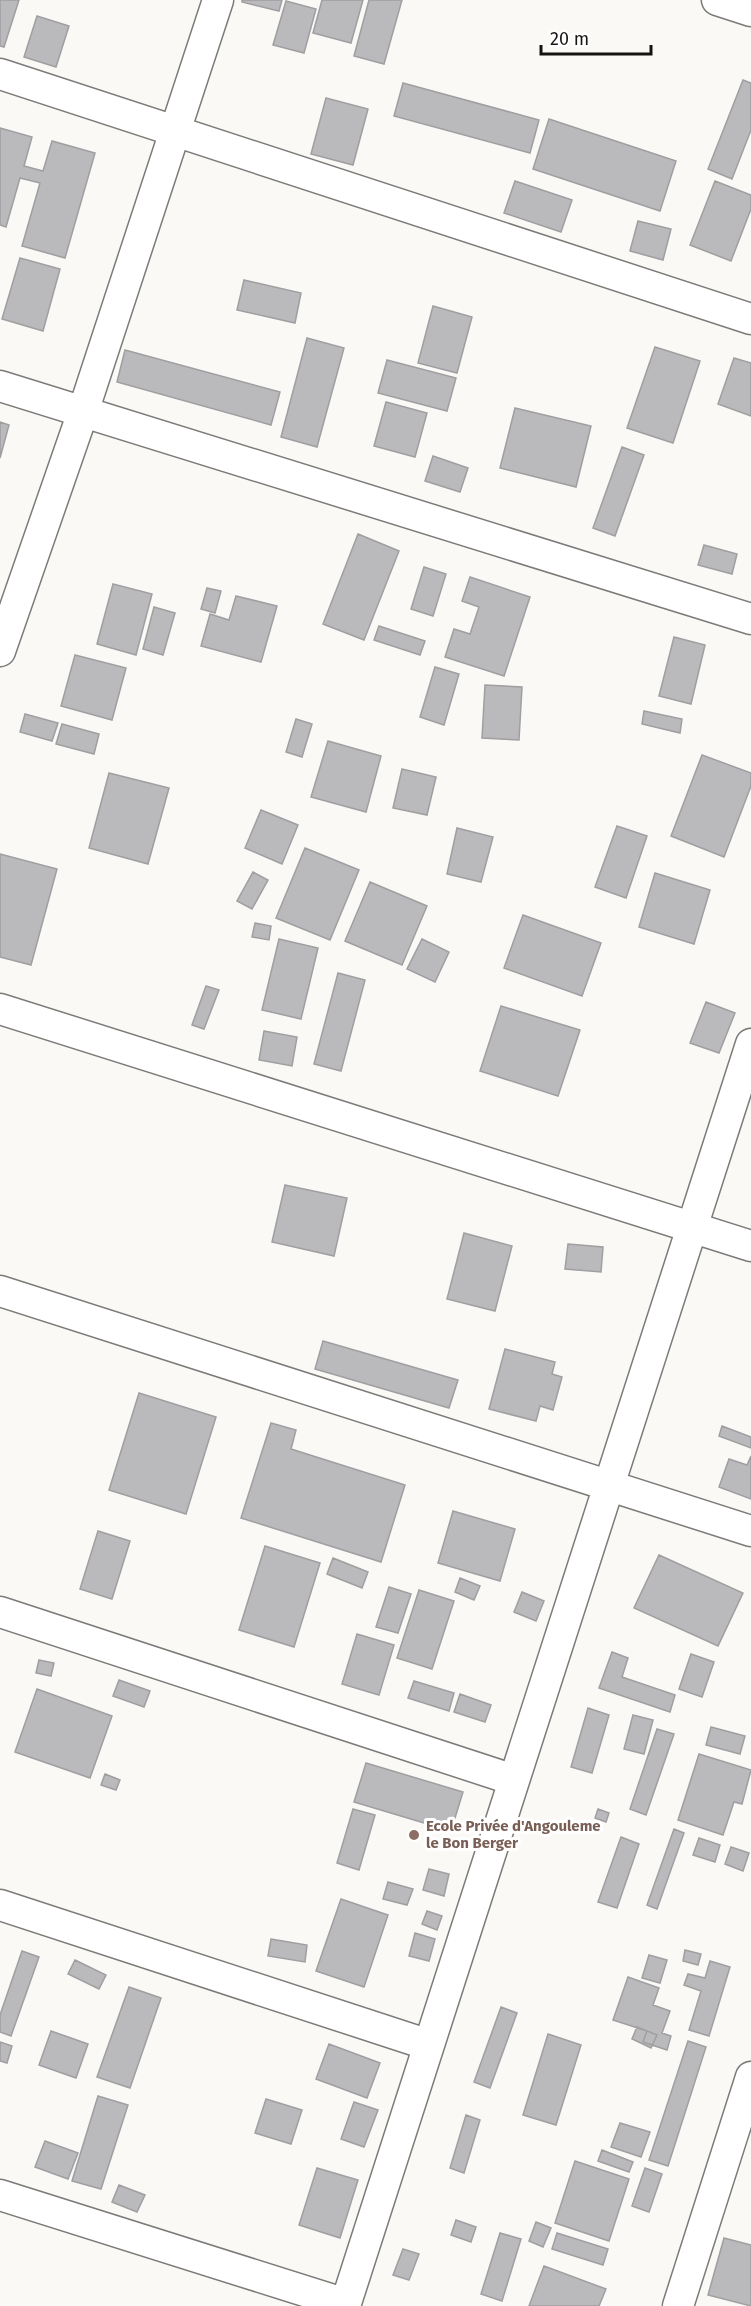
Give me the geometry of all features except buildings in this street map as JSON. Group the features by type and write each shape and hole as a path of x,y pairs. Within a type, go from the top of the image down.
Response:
{"street":[{"path":"0,651 83,412 218,0"},
{"path":"717,0 751,11"},
{"path":"0,74 751,319"},
{"path":"0,386 751,619"},
{"path":"0,1009 751,1246"},
{"path":"0,2195 345,2305 751,1044"},
{"path":"0,1291 751,1531"},
{"path":"0,1612 514,1780"},
{"path":"0,1905 429,2045"},
{"path":"678,2306 749,2092"}],"place":[{"name":"Ecole Privée d'Angouleme le Bon Berger","path":"414,1835"}]}
